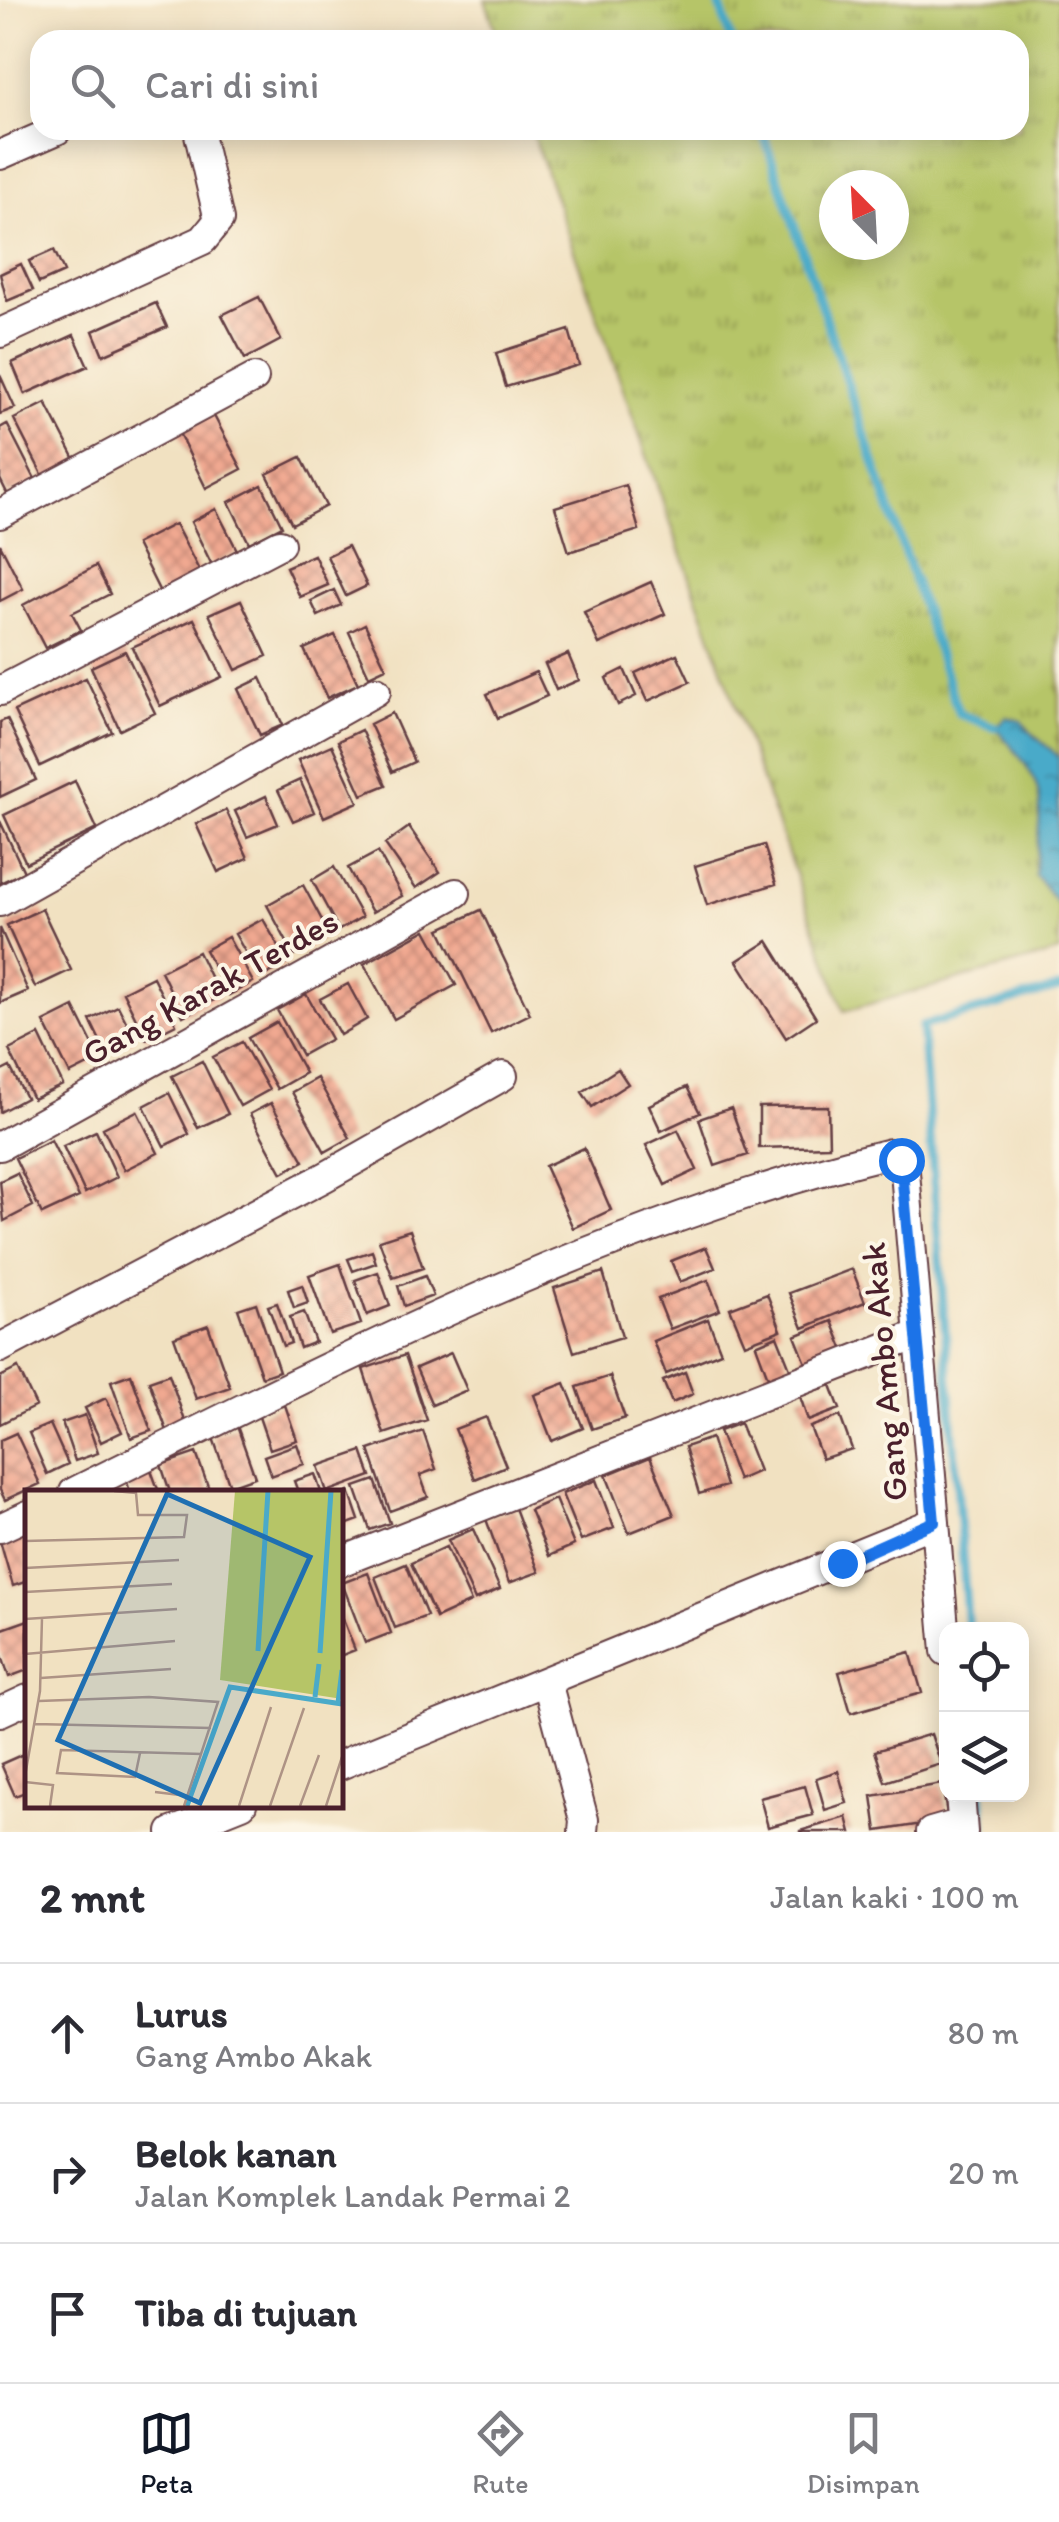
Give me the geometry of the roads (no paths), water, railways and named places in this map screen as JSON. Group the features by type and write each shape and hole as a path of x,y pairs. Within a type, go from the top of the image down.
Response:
{"street":[{"path":"0,155 34,140"},
{"path":"0,333 203,240 219,220 200,140"},
{"path":"0,514 254,378"},
{"path":"0,690 280,544"},
{"path":"0,902 376,691"},
{"name":"Gang Karak Terdes","path":"0,1146 456,893"},
{"path":"0,1348 276,1203 503,1076"},
{"name":"Gang Ambo Akak","path":"78,1490 346,1356 553,1263 746,1192 890,1154 901,1160 905,1172 943,1622"},
{"path":"342,1561 917,1335"},
{"path":"0,1528 25,1516"},
{"path":"342,1764 934,1522"},
{"path":"548,1682 584,1820 582,1832"},
{"path":"0,1712 25,1700"},
{"path":"172,1832 234,1807"},
{"path":"931,1832 962,1816"}],"water":[{"path":"1006,717 1022,721 1059,758 1059,906 1035,875 1039,794 1026,766 995,727"}],"waterway":[{"path":"718,0 728,30"},
{"path":"765,140 959,714 995,727"},
{"path":"967,1622 922,1026 1059,988"},
{"path":"982,1802 984,1832"}]}
